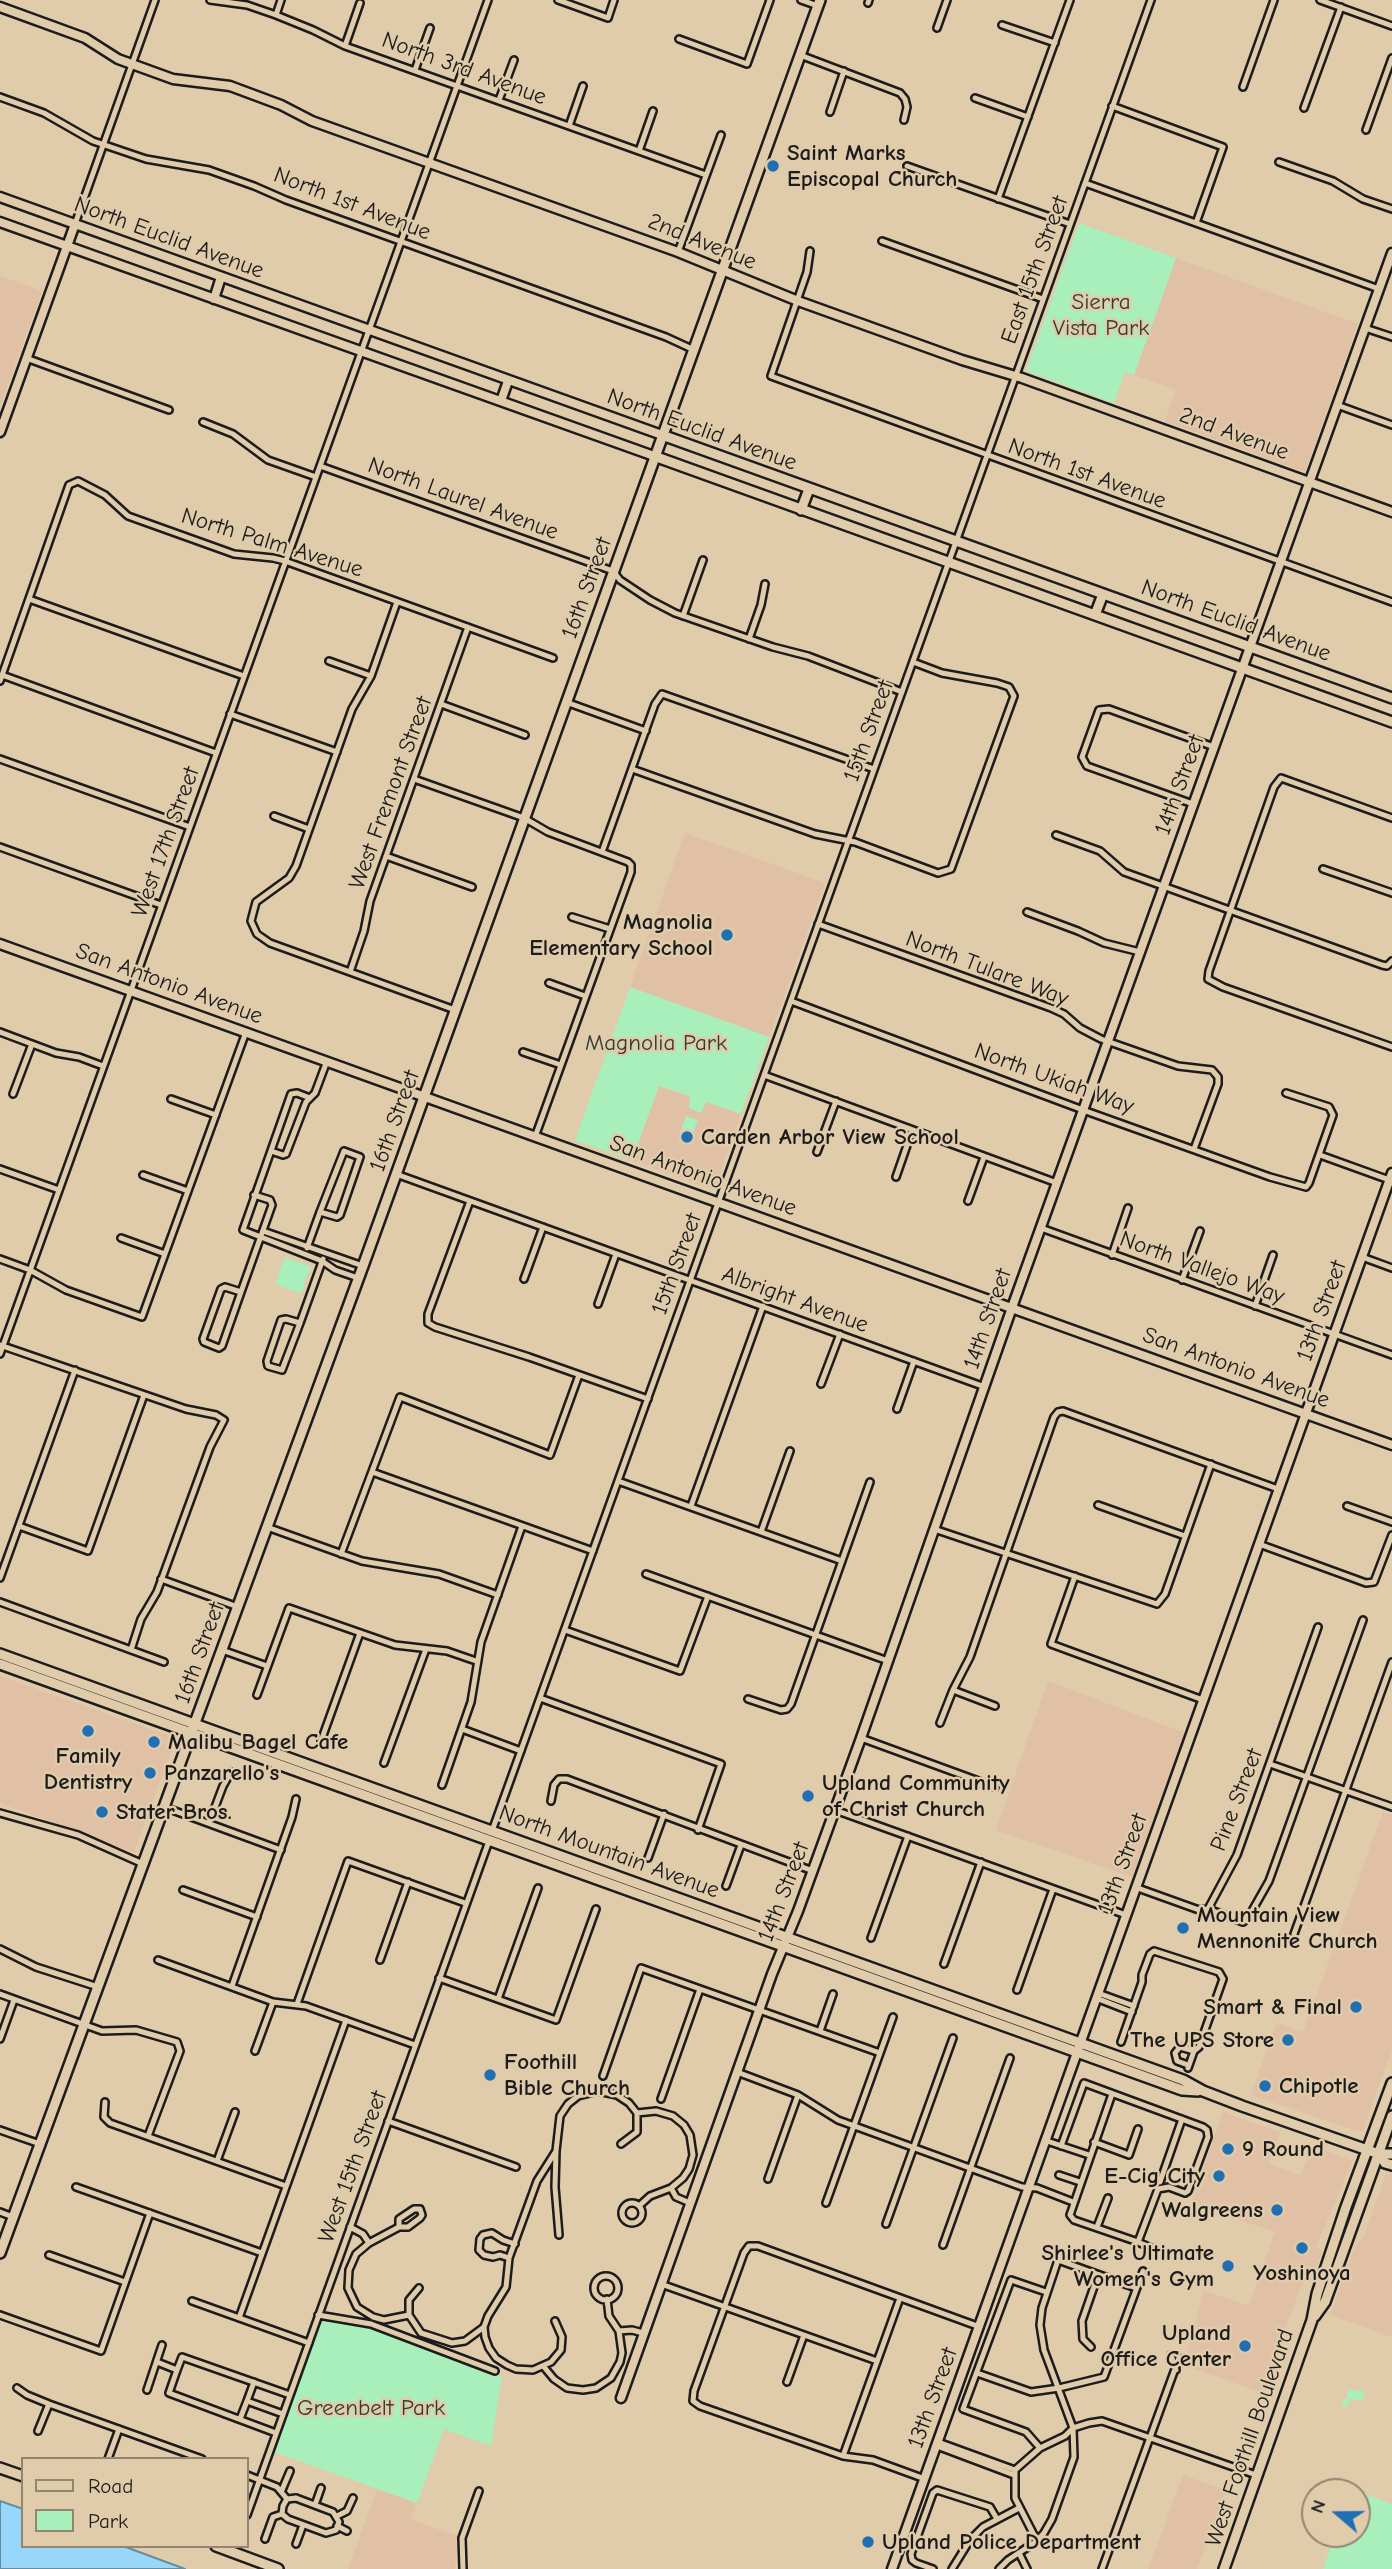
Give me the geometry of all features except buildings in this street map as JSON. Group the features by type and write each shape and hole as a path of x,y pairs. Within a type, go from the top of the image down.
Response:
{"main road":[{"name":"16th Street","path":"0,2253 363,1266 819,3"},
{"name":"North Euclid Avenue","path":"662,435 1392,698"},
{"name":"North Euclid Avenue","path":"654,456 1392,722"},
{"path":"801,510 809,489"},
{"path":"1095,615 1103,594"},
{"name":"North Mountain Avenue","path":"0,1654 40,1674"},
{"name":"North Mountain Avenue","path":"0,1664 40,1674 1079,2047 1184,2080 1203,2091 1379,2154 1392,2154"},
{"name":"West Foothill Boulevard","path":"1224,2569 1392,2083"},
{"name":"West Foothill Boulevard","path":"1312,2320 1325,2302 1392,2116"},
{"name":"North Mountain Avenue","path":"1379,2154 1385,2163 1392,2165"},
{"path":"0,2468 21,2475"},
{"path":"234,2549 278,2569"}],"street":[{"path":"0,432 155,0"},
{"name":"North 3rd Avenue","path":"210,0 247,5 276,15 345,46 706,175"},
{"path":"276,15 281,0"},
{"name":"West 17th Street","path":"0,1354 488,0"},
{"path":"558,0 608,18 614,0"},
{"path":"679,39 747,64 770,0"},
{"path":"802,0 819,3"},
{"path":"936,28 947,0"},
{"path":"999,199 1070,0"},
{"name":"East 15th Street","path":"952,552 1151,0"},
{"path":"1243,87 1274,0"},
{"path":"1320,0 1392,26"},
{"path":"345,46 360,4"},
{"name":"2nd Avenue","path":"0,7 85,38 118,59 173,79 230,86 281,105 312,121 678,252 798,301 1392,512"},
{"path":"1304,108 1341,7"},
{"path":"1002,25 1055,43"},
{"path":"415,70 430,28"},
{"path":"800,55 900,93 907,107 904,120"},
{"path":"1366,130 1392,58"},
{"path":"499,100 514,60"},
{"path":"830,112 844,71"},
{"path":"569,126 583,86"},
{"name":"North 1st Avenue","path":"0,97 44,113 80,135 103,145 146,159 209,170 666,337 692,349"},
{"path":"975,98 1028,117"},
{"path":"1112,106 1223,147 1196,223"},
{"path":"639,151 653,111"},
{"path":"678,252 721,135"},
{"path":"1279,162 1333,181 1363,199 1392,209"},
{"path":"907,166 1070,224"},
{"path":"1085,183 1379,289"},
{"name":"North Euclid Avenue","path":"0,197 662,435"},
{"name":"North Euclid Avenue","path":"0,222 654,456"},
{"path":"882,241 1043,299"},
{"path":"798,301 810,251"},
{"name":"14th Street","path":"621,2398 759,2011 861,1738 1012,1308 1392,253"},
{"path":"214,299 221,277"},
{"name":"North 1st Avenue","path":"798,301 771,376 1392,602"},
{"path":"1365,328 1392,337"},
{"path":"26,358 169,410"},
{"path":"501,401 508,381"},
{"path":"1337,405 1392,425"},
{"path":"203,422 233,434 268,460 316,477"},
{"name":"North Laurel Avenue","path":"320,466 613,571 620,580 650,600 684,616 808,656 902,692"},
{"name":"North Palm Avenue","path":"29,599 69,485 78,481 105,495 128,516 234,554 285,561 553,658"},
{"name":"15th Street","path":"491,1835 952,552"},
{"path":"684,616 703,560"},
{"path":"749,639 765,584"},
{"path":"216,754 1,678 29,599 244,676"},
{"path":"397,602 371,676 352,709 296,866 289,878 256,902 252,911 253,928 270,943 455,1010"},
{"name":"West Fremont Street","path":"350,972 364,931 370,901 468,628"},
{"path":"329,661 371,676"},
{"path":"632,769 815,834 849,840 938,873 951,869 1013,696 1009,687 973,677 942,673 912,662"},
{"path":"602,852 658,698 662,694 874,769"},
{"path":"566,702 646,731"},
{"path":"441,704 526,734"},
{"path":"1193,804 1087,766 1082,757 1099,710 1109,709 1214,747"},
{"path":"230,714 337,752"},
{"path":"0,758 190,827"},
{"path":"1392,818 1281,778 1274,787 1208,979 1223,987 1392,1047"},
{"path":"414,779 524,818 548,832 631,865 631,872 535,1137"},
{"path":"274,816 309,829"},
{"path":"1056,835 1100,851 1125,872 1230,911 1390,964"},
{"path":"0,847 162,905"},
{"path":"386,856 472,887"},
{"path":"1324,869 1392,893"},
{"path":"1027,912 1104,943 1140,952"},
{"path":"572,917 610,929"},
{"name":"North Tulare Way","path":"818,924 1051,1008 1064,1014 1080,1028 1108,1042 1171,1064 1212,1070 1218,1077 1218,1084 1194,1149"},
{"name":"San Antonio Avenue","path":"0,944 1392,1445"},
{"path":"549,983 585,996"},
{"name":"North Ukiah Way","path":"791,1001 1083,1110 1300,1187 1306,1187 1320,1155"},
{"path":"0,1032 103,1066"},
{"path":"0,1259 30,1270 66,1290 142,1317 246,1032"},
{"path":"13,1094 32,1044"},
{"path":"523,1052 561,1065"},
{"path":"271,1151 286,1154 306,1102 315,1093 327,1061"},
{"path":"764,1075 1057,1183"},
{"path":"310,1098 297,1093 291,1094 243,1228 247,1233 322,1261 335,1270 358,1278"},
{"path":"1286,1093 1329,1107 1333,1115 1320,1155 1391,1178"},
{"path":"171,1099 216,1115"},
{"path":"817,1152 836,1101"},
{"path":"896,1177 912,1131"},
{"path":"304,1254 340,1154 344,1151 357,1154 360,1157 359,1162 340,1215 333,1217 320,1212"},
{"path":"968,1201 984,1157"},
{"path":"0,1169 59,1191"},
{"name":"Albright Avenue","path":"396,1174 985,1387"},
{"path":"143,1175 188,1191"},
{"name":"13th Street","path":"892,2569 1391,1178"},
{"path":"241,1292 225,1287 221,1289 202,1339 204,1342 219,1348 222,1346 261,1238 272,1203 254,1195"},
{"path":"470,1201 428,1314 428,1323 648,1399"},
{"path":"1112,1255 1128,1208"},
{"path":"524,1279 543,1227"},
{"name":"North Vallejo Way","path":"1041,1228 1392,1355"},
{"path":"263,1231 363,1266"},
{"path":"1182,1280 1200,1231"},
{"path":"121,1238 165,1254"},
{"path":"300,1324 286,1319 281,1321 267,1361 268,1366 282,1370 300,1324 325,1252"},
{"path":"598,1304 616,1254"},
{"path":"1255,1306 1273,1255"},
{"path":"1362,1257 1392,1268"},
{"path":"691,1506 763,1306"},
{"path":"821,1384 839,1334"},
{"path":"2,1345 186,1409 216,1415 224,1420 210,1447 162,1579 141,1619 131,1650"},
{"path":"897,1409 914,1361"},
{"path":"0,1578 3,1558 19,1526 75,1370"},
{"path":"341,1554 400,1397 550,1455 579,1375"},
{"path":"19,1526 88,1551 144,1395"},
{"path":"940,1723 970,1657 1058,1412 1063,1411 1278,1489"},
{"path":"761,1532 790,1451"},
{"path":"934,1529 1157,1604 1165,1594 1211,1464"},
{"path":"372,1472 593,1551"},
{"path":"618,1481 842,1561"},
{"path":"748,1699 781,1710 787,1709 791,1704 870,1482"},
{"path":"1098,1504 1185,1536"},
{"path":"1347,1506 1392,1522"},
{"path":"442,1785 471,1702 476,1661 522,1525"},
{"path":"267,1527 378,1565 439,1574 498,1595"},
{"path":"1259,1544 1366,1583 1374,1582 1392,1535"},
{"path":"646,1574 888,1661"},
{"path":"1074,1576 1051,1644 1203,1700"},
{"path":"162,1579 238,1607"},
{"path":"565,1630 680,1671 708,1596"},
{"path":"0,1602 164,1662"},
{"path":"257,1695 289,1608 395,1645 447,1651 476,1661"},
{"path":"1135,1887 1199,1910 1208,1909 1243,1922 1248,1918 1269,1881 1363,1620"},
{"name":"Pine Street","path":"1208,1909 1237,1856 1318,1627"},
{"path":"321,1741 360,1633"},
{"path":"384,1763 426,1648"},
{"path":"222,1650 267,1666"},
{"path":"1294,1934 1392,1662"},
{"path":"953,1690 995,1706"},
{"path":"540,1698 721,1764 698,1830"},
{"path":"462,1729 521,1751"},
{"path":"861,1738 995,1787"},
{"path":"1270,1764 1392,1807"},
{"path":"209,1823 231,1772"},
{"path":"551,1801 554,1786 559,1779 567,1779 813,1871"},
{"path":"232,1986 281,1850 296,1799"},
{"path":"164,1807 281,1850"},
{"path":"835,1810 1126,1914"},
{"path":"0,1813 82,1836 143,1864"},
{"path":"648,1858 664,1814"},
{"name":"West 15th Street","path":"248,2512 491,1835"},
{"path":"872,1938 908,1836"},
{"path":"726,1886 741,1845"},
{"path":"297,2004 348,1861 465,1903"},
{"path":"944,1964 981,1862"},
{"path":"380,1960 408,1882"},
{"path":"498,1999 538,1888"},
{"path":"183,1889 257,1917"},
{"path":"1017,1990 1053,1889"},
{"path":"439,1978 555,2020 596,1909"},
{"path":"0,1948 37,1967 98,1987"},
{"path":"1121,2042 1142,1975 1150,1954 1154,1951 1219,1972 1223,1979 1199,2047 1194,2051 1188,2066 1177,2060 1175,2053 1180,2047 1194,2051"},
{"path":"158,1960 273,2002 297,2004 415,2045"},
{"path":"603,2076 641,1968 880,2053"},
{"path":"661,2099 700,1989"},
{"path":"0,1994 84,2025 109,2032 136,2030 170,2040 180,2046 148,2136"},
{"path":"820,2031 833,1994"},
{"path":"1097,1995 1133,2009"},
{"path":"0,2039 14,2000"},
{"path":"255,2051 273,2002"},
{"path":"826,2203 893,2017"},
{"path":"239,2318 346,2020"},
{"path":"886,2224 953,2038"},
{"path":"943,2245 1010,2058"},
{"path":"737,2072 798,2095 838,2120 853,2126 1073,2202"},
{"path":"1062,2146 1084,2083 1208,2130 1208,2137 1188,2191 1185,2193 1169,2187 1158,2189 1139,2242"},
{"path":"559,2235 556,2151 560,2116 568,2104 578,2096 598,2091 624,2099 637,2113 637,2132 621,2144"},
{"path":"1112,2094 1070,2215 1074,2220 1153,2249"},
{"path":"768,2179 798,2095"},
{"path":"105,2102 104,2117 110,2123 286,2186"},
{"path":"637,2113 656,2110 665,2112 684,2125 690,2135 693,2155 689,2169 671,2188 650,2196 639,2206"},
{"path":"217,2161 235,2112"},
{"path":"1160,2182 1182,2119"},
{"path":"388,2121 516,2167"},
{"path":"1094,2142 1129,2155 1138,2129"},
{"path":"0,2130 40,2144"},
{"path":"1046,2141 1089,2155"},
{"path":"419,2288 410,2300 409,2315 421,2333 452,2343 465,2341 484,2327 506,2287 509,2258 541,2174 556,2151"},
{"path":"541,2174 555,2178"},
{"path":"1059,2175 1080,2182"},
{"path":"76,2187 262,2253"},
{"path":"671,2188 676,2197 690,2203"},
{"path":"1097,2227 1108,2198"},
{"path":"399,2227 399,2219 414,2209 420,2209 422,2215 408,2227 399,2227 369,2243 352,2261 347,2279 350,2296 357,2307 373,2317 384,2320 409,2315"},
{"path":"0,2212 13,2217"},
{"path":"0,2315 101,2351 150,2213"},
{"path":"350,2227 363,2234 369,2243"},
{"path":"509,2258 484,2255 479,2250 480,2239 483,2235 492,2233 515,2244"},
{"path":"925,2479 873,2460 843,2456 700,2406 693,2400 694,2391 744,2253 749,2246 758,2246 980,2327"},
{"path":"48,2255 125,2282"},
{"path":"999,2569 1008,2560 1037,2542 1052,2519 1074,2457 1073,2428 1042,2339 1042,2308 1058,2260 1136,2288"},
{"path":"977,2373 1031,2392 1104,2377 1143,2271"},
{"path":"1091,2347 1083,2339 1082,2321 1098,2275"},
{"path":"605,2276 614,2279 617,2287 615,2295 607,2299 598,2296 594,2288 597,2280 605,2276"},
{"path":"1040,2448 1026,2432 963,2409 1011,2280 1046,2292"},
{"path":"661,2284 877,2361"},
{"path":"843,2456 900,2298"},
{"path":"544,2367 554,2379 567,2388 596,2388 611,2378 622,2353 619,2331 609,2316 607,2299"},
{"path":"192,2301 309,2343"},
{"path":"318,2315 371,2324 495,2371"},
{"path":"484,2327 489,2348 496,2358 507,2365 525,2370 544,2367 555,2358 562,2346 562,2337 555,2321"},
{"path":"619,2331 632,2329 643,2333"},
{"path":"787,2382 804,2335"},
{"path":"147,2390 163,2345"},
{"path":"1171,2355 1176,2370"},
{"path":"276,2433 169,2393 177,2370 182,2357 290,2395"},
{"path":"1102,2569 1180,2358"},
{"path":"157,2362 177,2370"},
{"path":"240,2419 254,2382"},
{"path":"17,2388 49,2404 190,2457"},
{"path":"247,2401 283,2414"},
{"path":"38,2431 49,2404"},
{"path":"1037,2542 1015,2498 1015,2473 1040,2448 1065,2437 1073,2428 1102,2421 1256,2475"},
{"path":"109,2457 119,2429"},
{"path":"938,2444 1015,2473"},
{"path":"282,2490 290,2471"},
{"path":"248,2475 282,2490 288,2499"},
{"path":"315,2505 321,2488"},
{"path":"933,2569 916,2563 911,2554 933,2493 937,2490 990,2507 997,2519"},
{"path":"463,2569 462,2538 479,2491"},
{"path":"296,2498 337,2516 339,2522 336,2530 326,2533 288,2519 282,2514 282,2506 288,2499 296,2498"},
{"path":"337,2516 348,2511 352,2498"},
{"path":"952,2569 970,2540 983,2527 1019,2508"},
{"path":"265,2539 273,2517 282,2514"},
{"path":"296,2544 303,2525"},
{"path":"337,2526 347,2531"},
{"path":"1019,2553 1027,2569"}],"shaded area":[{"path":"1176,258 1358,324 1305,472 1165,421 1176,390 1134,375"},
{"path":"0,276 42,291 0,407"},
{"name":"Magnolia Elementary School","path":"685,833 825,883 769,1037 630,987"},
{"name":"Carden Arbor View School","path":"659,1086 741,1114 714,1190 632,1160"},
{"path":"0,1676 176,1738 134,1852 0,1803"},
{"path":"1048,1681 1185,1733 1132,1877 996,1830"},
{"path":"1383,1812 1392,1815 1392,2050 1363,2130 1358,2131 1251,2095 1276,2023 1303,2032"},
{"path":"1223,2112 1280,2132 1269,2164 1301,2175 1312,2145 1352,2161 1316,2248 1322,2251 1316,2268 1308,2269 1261,2392 1183,2365 1204,2291 1249,2306 1275,2232 1191,2203"},
{"path":"1386,2173 1392,2175 1392,2337 1330,2315 1355,2247 1365,2234"},
{"path":"1183,2475 1226,2490 1197,2569 1148,2569"},
{"path":"377,2489 416,2503 411,2520 458,2536 455,2569 348,2569"}],"green space":[{"name":"Sierra Vista Park","path":"1079,223 1176,258 1134,375 1125,372 1114,403 1026,371"},
{"name":"Magnolia Park","path":"630,987 769,1037 741,1114 706,1102 701,1113 689,1108 690,1096 659,1086 632,1160 575,1140"},
{"path":"686,1116 698,1120 690,1139 679,1135"},
{"path":"285,1257 311,1269 305,1279 303,1291 299,1293 275,1284"},
{"name":"Greenbelt Park","path":"322,2320 378,2330 502,2377 491,2446 444,2429 417,2503 274,2452"},
{"path":"1348,2390 1364,2391 1363,2400 1349,2399 1348,2407 1342,2406 1342,2399 1347,2399"},
{"path":"1371,2496 1392,2504 1392,2569 1323,2569 1330,2548 1371,2548"}],"water":[{"path":"0,2501 21,2508 21,2548 128,2548 185,2569 0,2569"}],"place":[{"name":"Saint Marks Episcopal Church","path":"773,166"},
{"name":"Magnolia Elementary School","path":"727,935"},
{"name":"Carden Arbor View School","path":"687,1137"},
{"name":"Family Dentistry","path":"88,1731"},
{"name":"Malibu Bagel Cafe","path":"154,1742"},
{"name":"Panzarello's","path":"150,1773"},
{"name":"Upland Community of Christ Church","path":"808,1796"},
{"name":"Stater Bros.","path":"102,1812"},
{"name":"Mountain View Mennonite Church","path":"1183,1928"},
{"name":"Smart & Final","path":"1356,2007"},
{"name":"The UPS Store","path":"1288,2040"},
{"name":"Foothill Bible Church","path":"490,2075"},
{"name":"Chipotle","path":"1265,2086"},
{"name":"9 Round","path":"1228,2149"},
{"name":"E-Cig City","path":"1219,2176"},
{"name":"Walgreens","path":"1277,2210"},
{"name":"Yoshinoya","path":"1302,2248"},
{"name":"Shirlee's Ultimate Women's Gym","path":"1228,2266"},
{"name":"Upland Office Center","path":"1245,2346"},
{"name":"Upland Police Department","path":"868,2542"}]}
